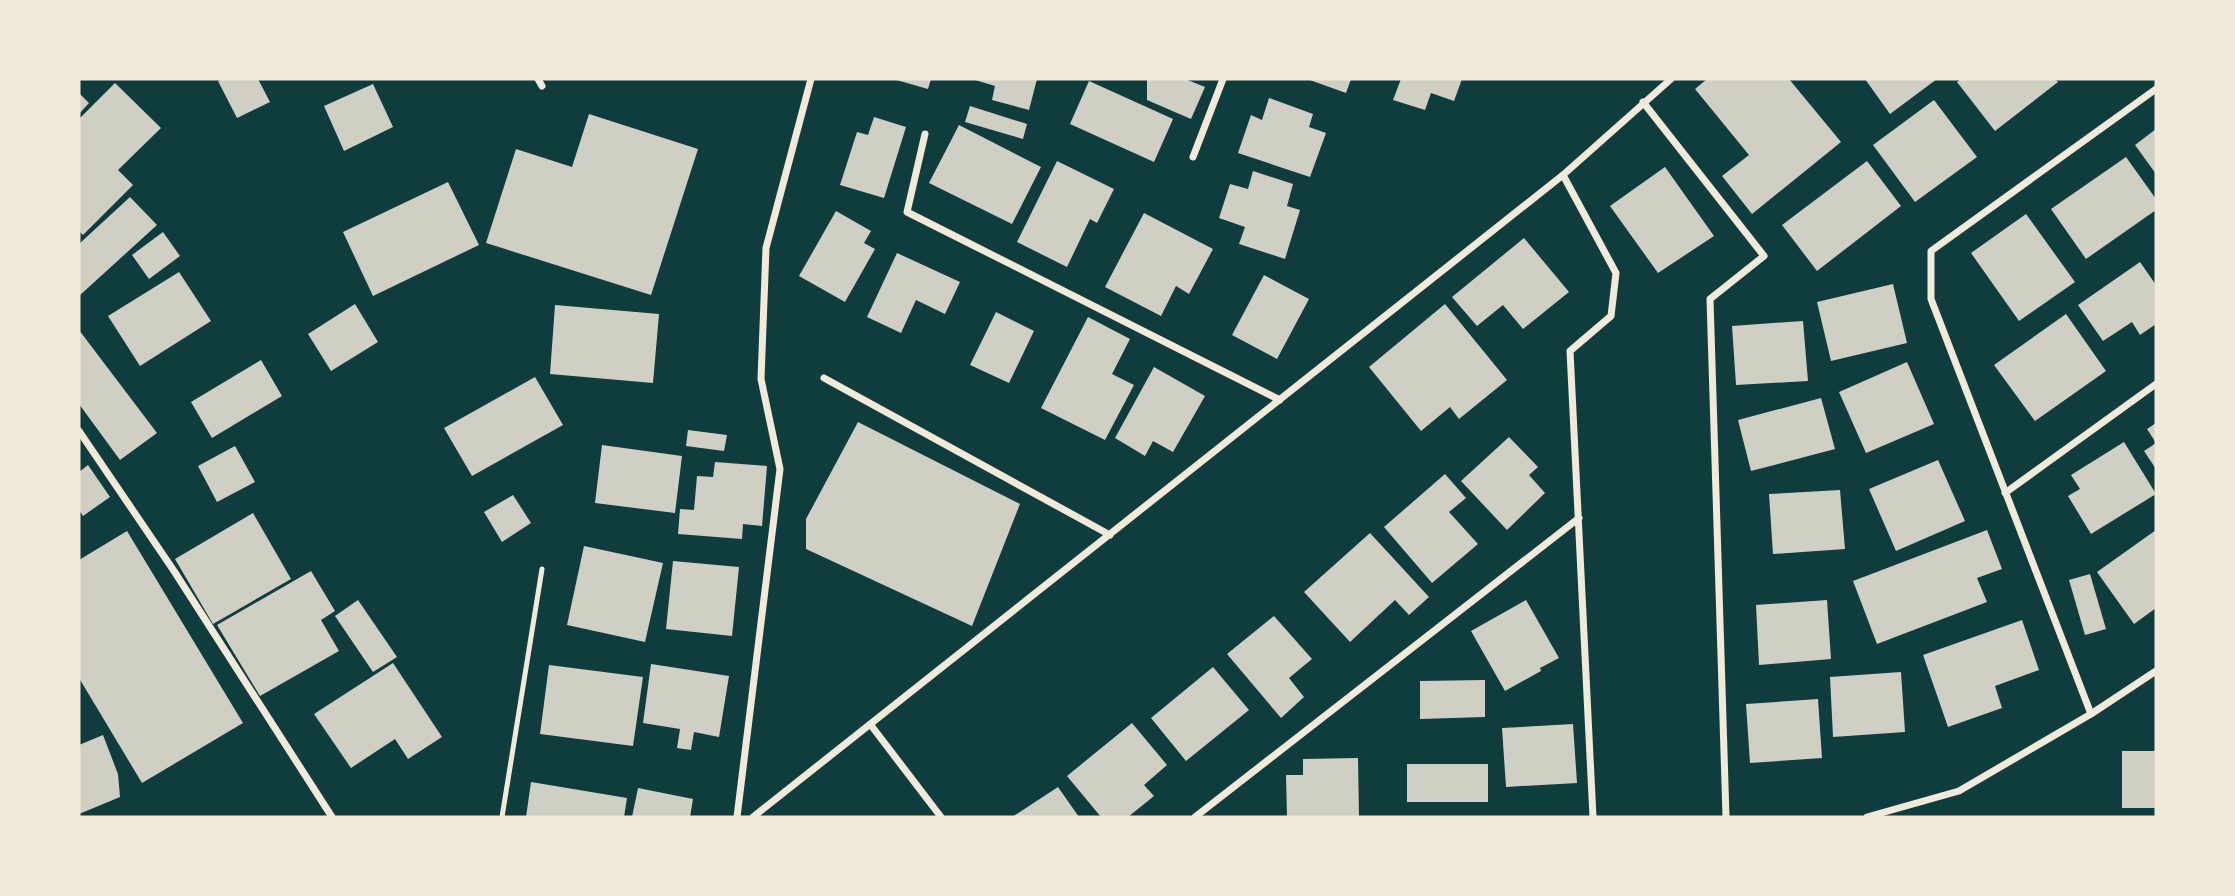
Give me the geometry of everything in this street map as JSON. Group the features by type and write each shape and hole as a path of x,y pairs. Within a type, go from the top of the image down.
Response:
{"street":[{"path":"737,817 780,469 761,379 766,248 811,79"},
{"path":"1193,157 1223,79"},
{"path":"753,817 1563,175 1671,79"},
{"path":"2091,714 1931,299 1931,251 2156,89"},
{"path":"1643,102 1763,256 1710,299 1726,817"},
{"path":"925,134 907,212 1280,400"},
{"path":"1563,175 1616,274 1611,316 1570,351 1593,817"},
{"path":"824,378 1110,535"},
{"path":"2005,493 2156,384"},
{"path":"79,431 174,571 332,817"},
{"path":"1195,817 1579,518"},
{"path":"1867,817 1959,791 2091,714 2156,671"},
{"path":"870,724 941,817"}],"lane":[{"path":"502,817 542,569"}],"building":[{"path":"258,79 270,102 237,118 218,81"},
{"path":"893,79 931,79 928,89"},
{"path":"972,79 1037,79 1029,110 992,100 995,86"},
{"path":"1147,79 1185,79 1205,87 1191,119 1147,100"},
{"path":"1307,79 1351,79 1346,93"},
{"path":"1401,79 1462,79 1454,101 1431,93 1425,110 1393,100"},
{"path":"1707,79 1789,79 1841,142 1752,214 1722,176 1749,155 1695,89"},
{"path":"1865,79 1937,79 1890,114"},
{"path":"1961,79 2055,79 2058,82 1995,131 1957,82"},
{"path":"1089,81 1173,119 1154,162 1070,124"},
{"path":"115,83 161,128 118,170 133,185 83,235 79,231 79,119"},
{"path":"373,84 393,127 344,151 324,106"},
{"path":"79,93 89,103 79,114"},
{"path":"1269,98 1313,114 1309,127 1326,133 1310,177 1238,153 1251,115 1262,120"},
{"path":"1934,100 1977,157 1915,202 1873,145"},
{"path":"970,106 1027,124 1023,139 965,122"},
{"path":"589,114 698,149 651,295 486,243 516,149 572,167"},
{"path":"874,117 906,127 884,198 840,185 857,132 868,135"},
{"path":"959,125 1041,167 1012,224 929,183"},
{"path":"2156,129 2156,174 2135,145"},
{"path":"2126,157 2156,199 2156,210 2086,259 2051,209"},
{"path":"1057,161 1114,189 1097,223 1090,219 1067,267 1017,242"},
{"path":"1867,161 1901,206 1817,271 1782,225"},
{"path":"1665,167 1714,236 1658,273 1610,206"},
{"path":"1253,171 1293,184 1287,206 1300,210 1285,259 1239,244 1245,227 1219,218 1230,184 1248,189"},
{"path":"448,182 479,245 373,296 343,232"},
{"path":"130,197 157,225 79,296 79,244"},
{"path":"836,211 871,231 864,243 875,249 845,302 799,276"},
{"path":"1144,213 1213,249 1189,294 1176,286 1161,316 1105,287"},
{"path":"2026,214 2075,282 2019,321 1971,253"},
{"path":"163,232 180,256 149,279 132,255"},
{"path":"1524,238 1569,292 1523,329 1503,305 1477,326 1452,297"},
{"path":"897,253 960,282 945,314 916,300 901,333 867,317"},
{"path":"2140,262 2156,285 2156,324 2140,335 2132,322 2103,341 2078,305"},
{"path":"179,272 211,321 140,366 108,316"},
{"path":"1264,275 1309,299 1277,359 1232,335"},
{"path":"1893,284 1907,343 1831,361 1817,302"},
{"path":"355,304 378,342 331,371 308,334"},
{"path":"1445,304 1507,380 1459,419 1450,407 1421,431 1369,367"},
{"path":"555,305 659,314 653,383 550,374"},
{"path":"996,312 1034,331 1009,383 970,365"},
{"path":"2066,314 2106,371 2035,421 1994,365"},
{"path":"1088,317 1130,339 1112,374 1134,385 1105,440 1041,408"},
{"path":"1803,321 1808,381 1736,385 1732,326"},
{"path":"79,330 157,433 120,460 79,404"},
{"path":"261,360 282,396 212,438 191,402"},
{"path":"1907,362 1934,424 1866,453 1839,392"},
{"path":"1154,367 1205,396 1173,452 1153,441 1145,456 1115,438"},
{"path":"535,377 563,425 472,476 444,428"},
{"path":"1821,398 1835,449 1751,471 1738,420"},
{"path":"858,422 1020,504 972,626 806,549 806,519"},
{"path":"2156,423 2156,443 2147,429"},
{"path":"688,430 727,435 724,451 686,446"},
{"path":"1509,437 1538,467 1529,475 1545,493 1507,530 1461,481"},
{"path":"2124,442 2156,494 2091,534 2068,496 2080,489 2071,475"},
{"path":"2156,443 2156,469 2144,451"},
{"path":"602,445 682,456 675,513 595,503"},
{"path":"235,446 255,482 217,502 198,466"},
{"path":"1938,460 1965,521 1896,551 1869,489"},
{"path":"715,462 767,466 762,526 743,524 742,539 678,534 680,509 694,510 697,476 713,477"},
{"path":"88,465 110,497 83,516 79,510 79,472"},
{"path":"1445,474 1466,498 1449,512 1478,544 1432,583 1384,527"},
{"path":"1840,490 1845,549 1773,554 1769,494"},
{"path":"513,495 531,523 502,542 484,512"},
{"path":"253,513 291,579 213,624 175,559"},
{"path":"1987,530 2002,569 1977,578 1987,602 1877,644 1853,581"},
{"path":"2156,530 2156,608 2134,624 2097,572"},
{"path":"127,531 243,723 142,783 79,678 79,560"},
{"path":"1370,533 1429,597 1409,615 1395,600 1350,642 1304,592"},
{"path":"584,546 663,563 645,642 567,625"},
{"path":"673,561 739,567 732,636 666,629"},
{"path":"311,571 335,611 321,620 339,651 260,696 217,625"},
{"path":"2090,574 2106,629 2085,635 2069,580"},
{"path":"358,600 397,657 373,672 335,616"},
{"path":"1526,600 1559,658 1505,691 1471,631"},
{"path":"1827,600 1831,659 1759,665 1756,605"},
{"path":"1274,616 1312,659 1289,678 1304,697 1281,718 1227,654"},
{"path":"2022,620 2039,670 1995,686 2002,708 1948,727 1923,655"},
{"path":"393,663 442,737 408,759 395,739 351,768 314,714"},
{"path":"651,664 729,676 719,737 694,732 691,750 677,748 680,729 643,723"},
{"path":"549,665 643,677 633,746 540,734"},
{"path":"1213,667 1249,710 1186,761 1151,718"},
{"path":"1901,672 1905,732 1833,737 1830,677"},
{"path":"1485,680 1485,717 1420,719 1420,681"},
{"path":"1818,699 1822,758 1750,763 1746,704"},
{"path":"1132,723 1167,765 1144,785 1154,796 1128,817 1101,817 1067,776"},
{"path":"1573,724 1577,783 1506,787 1502,728"},
{"path":"103,735 118,774 120,797 79,814 79,745"},
{"path":"2122,751 2156,751 2156,808 2122,808"},
{"path":"1358,758 1359,816 1287,817 1286,775 1303,775 1303,759"},
{"path":"1407,764 1488,764 1488,802 1407,802"},
{"path":"531,782 627,798 624,817 526,817"},
{"path":"1058,787 1079,817 1012,817"},
{"path":"638,788 693,799 690,817 632,817"}]}
